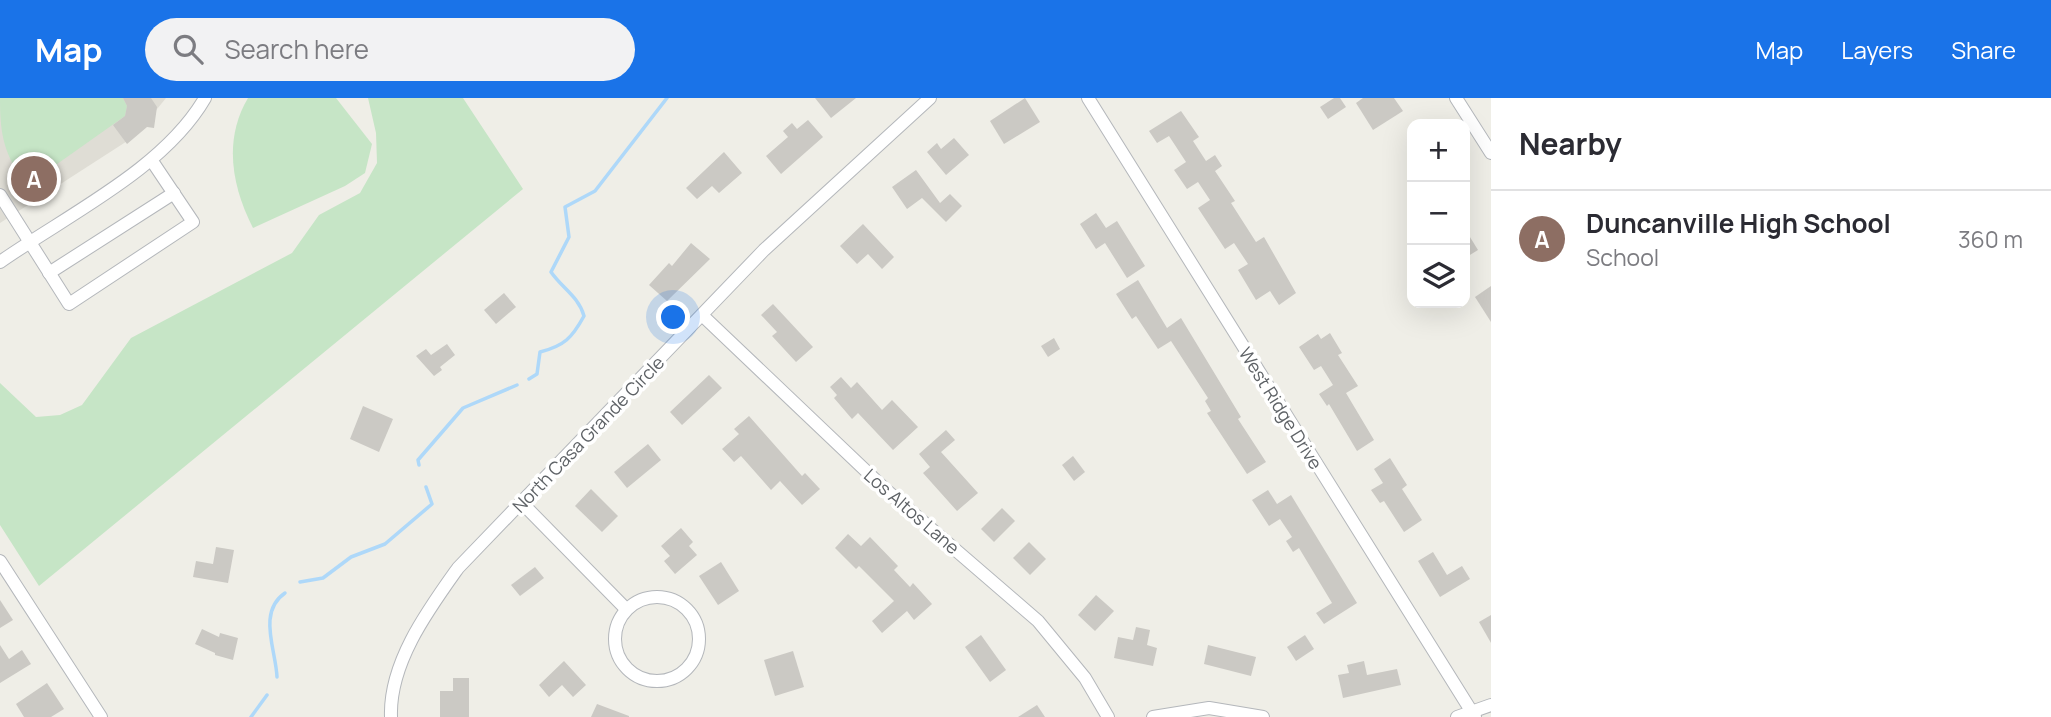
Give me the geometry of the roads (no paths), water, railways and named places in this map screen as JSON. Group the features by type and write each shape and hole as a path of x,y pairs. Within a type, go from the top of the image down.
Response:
{"street":[{"path":"0,262 152,161 191,123 205,98"},
{"name":"North Casa Grande Circle","path":"391,717 390,703 401,666 432,605 458,568 764,250 930,98"},
{"name":"West Ridge Drive","path":"1088,98 1474,714"},
{"path":"1456,98 1491,153"},
{"path":"0,195 69,304 193,222 152,161"},
{"path":"49,273 174,193"},
{"name":"Los Altos Lane","path":"702,316 885,489 1038,621 1085,678 1108,717"},
{"path":"521,502 626,609"},
{"path":"0,561 102,717"},
{"path":"652,596 666,597 685,608 698,626 696,655 689,667 678,676 652,682 628,670 620,660 614,634 626,609 652,596"},
{"path":"1457,717 1474,714 1491,705"},
{"path":"1153,717 1209,708 1263,717"}],"waterway":[{"path":"529,379 537,374 540,352 566,340 584,316 574,298 551,272 569,237 565,207 595,191 667,98"},
{"path":"419,465 418,460 463,408 517,385"},
{"path":"300,582 323,578 351,557 385,544 432,504 426,487"},
{"path":"277,677 270,621 272,610 285,593"},
{"path":"251,717 267,695"}],"place":[{"name":"Duncanville High School","path":"34,179"}]}
